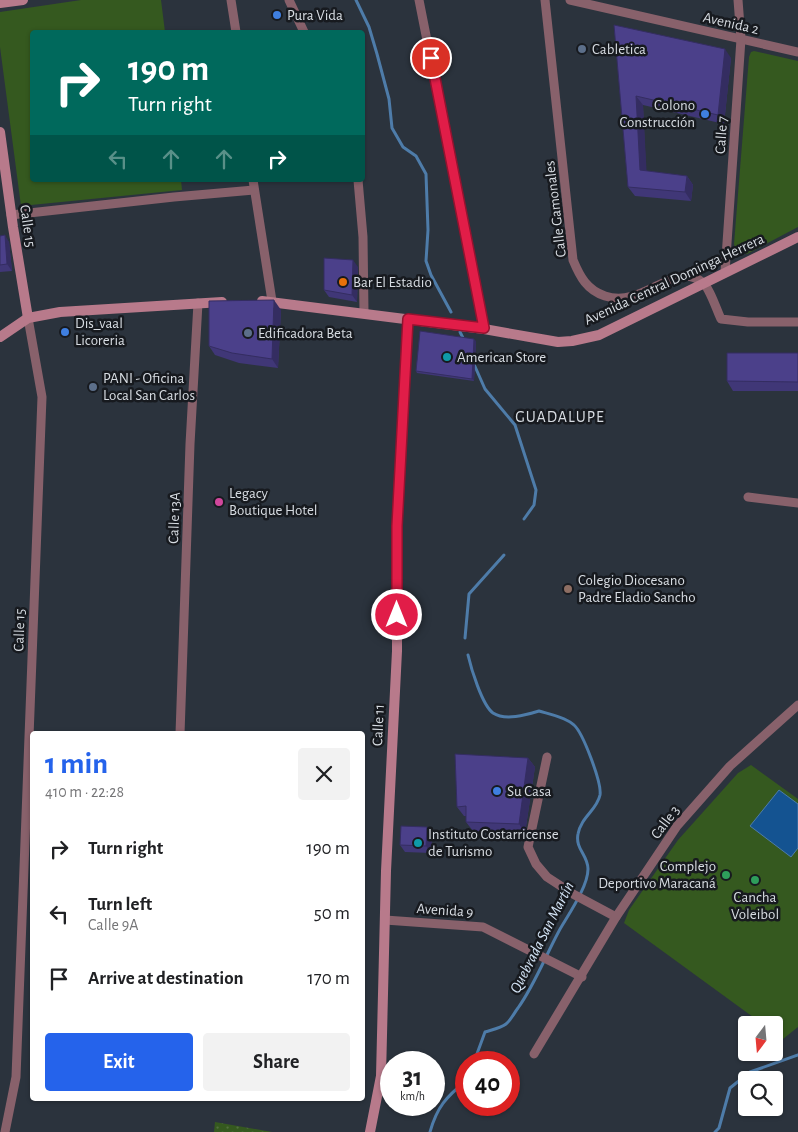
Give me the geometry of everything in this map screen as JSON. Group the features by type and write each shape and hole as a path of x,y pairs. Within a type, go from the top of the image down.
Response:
{"street":[{"path":"0,3 23,0"},
{"path":"231,0 236,30"},
{"path":"289,0 303,30"},
{"path":"419,0 484,328"},
{"name":"Calle Gamonales","path":"545,0 574,260 581,280 595,292 617,300 639,295 675,277 690,276 704,282"},
{"name":"Avenida 2","path":"570,0 798,52"},
{"name":"Calle 7","path":"725,272 741,39 738,0"},
{"name":"Calle 15","path":"0,132 11,215 42,397 16,1077 5,1132"},
{"path":"253,182 272,301"},
{"path":"358,182 363,238 364,312"},
{"path":"11,215 254,190"},
{"name":"Avenida Central Dominga Herrera","path":"254,301 272,301 364,312 484,328 558,342 572,341 598,335 798,237"},
{"path":"704,282 721,320 798,322"},
{"path":"0,337 28,318 60,312 235,302"},
{"name":"Calle 13A","path":"180,731 191,426 198,303"},
{"name":"Calle 11","path":"370,1132 381,1076 385,920 397,651 398,517 408,319"},
{"path":"748,497 798,503"},
{"name":"Calle 3","path":"534,1054 616,918 677,826 730,766 798,705"},
{"path":"547,757 528,847 536,864 547,877 584,901 616,918"},
{"name":"Avenida 9","path":"385,920 483,927 582,976"}],"green space":[{"path":"81,0 161,0 165,30 30,30 30,182 181,182 182,190 21,206 0,47 0,12"},
{"path":"754,51 798,61 798,227 747,254 736,251 734,244 749,57 751,52"},
{"name":"Complejo Deportivo Maracaná","path":"751,765 798,799 798,1027 783,1039 783,1016 752,1016 624,923 629,910 678,840 738,773"},
{"path":"215,1122 272,1132 214,1132"}],"water":[{"path":"779,790 798,804 798,848 791,857 750,826"}],"building":[{"name":"Colono Construcción","path":"614,25 725,49 718,115 636,96 640,170 687,176 685,192 628,187"},
{"path":"5,235 7,264 0,265 0,236"},
{"name":"Bar El Estadio","path":"324,258 353,260 352,295 324,290"},
{"name":"Edificadora Beta","path":"274,300 272,359 232,353 209,346 209,301"},
{"name":"American Store","path":"420,331 474,339 472,379 416,371"},
{"path":"727,353 798,353 798,382 727,381"},
{"name":"Su Casa","path":"455,754 528,758 519,824 466,822 466,806 457,807"},
{"path":"401,826 427,827 426,846 400,845"}],"waterway":[{"name":"Quebrada San Martín","path":"356,0 369,27 377,54 389,99 392,128 403,147 416,156 426,174 428,230 426,261 431,275 451,312"},
{"name":"Quebrada San Martín","path":"460,332 464,340"},
{"name":"Quebrada San Martín","path":"473,362 485,389 515,425 536,490 534,505 524,519"},
{"name":"Quebrada San Martín","path":"465,638 469,594 504,555"},
{"name":"Quebrada San Martín","path":"468,655 481,695 493,713 509,717 522,716 539,711 562,718 574,725 591,758 600,789 596,805 582,823 578,834 578,844 588,869 585,884 524,999 506,1024 485,1032 478,1051"},
{"path":"715,1132 719,1128 730,1088 750,1072 798,1055"},
{"name":"Quebrada San Martín","path":"430,1132 439,1109 455,1090"}],"place":[{"name":"Pura Vida","path":"277,15"},
{"name":"Cabletica","path":"582,49"},
{"name":"Colono Construcción","path":"705,114"},
{"name":"Bar El Estadio","path":"343,282"},
{"name":"Dis_vaal Licoreria","path":"65,332"},
{"name":"Edificadora Beta","path":"248,333"},
{"name":"American Store","path":"447,357"},
{"name":"PANI - Oficina Local San Carlos","path":"93,387"},
{"name":"Legacy Boutique Hotel","path":"219,502"},
{"name":"Colegio Diocesano Padre Eladio Sancho","path":"568,589"},
{"name":"Su Casa","path":"497,791"},
{"name":"Instituto Costarricense de Turismo","path":"418,843"},
{"name":"Complejo Deportivo Maracaná","path":"726,875"},
{"name":"Cancha Voleibol","path":"755,880"}],"district":[{"name":"GUADALUPE","path":"560,416"}],"route":[{"path":"397,615 397,526 408,319 484,328 431,58"}]}
